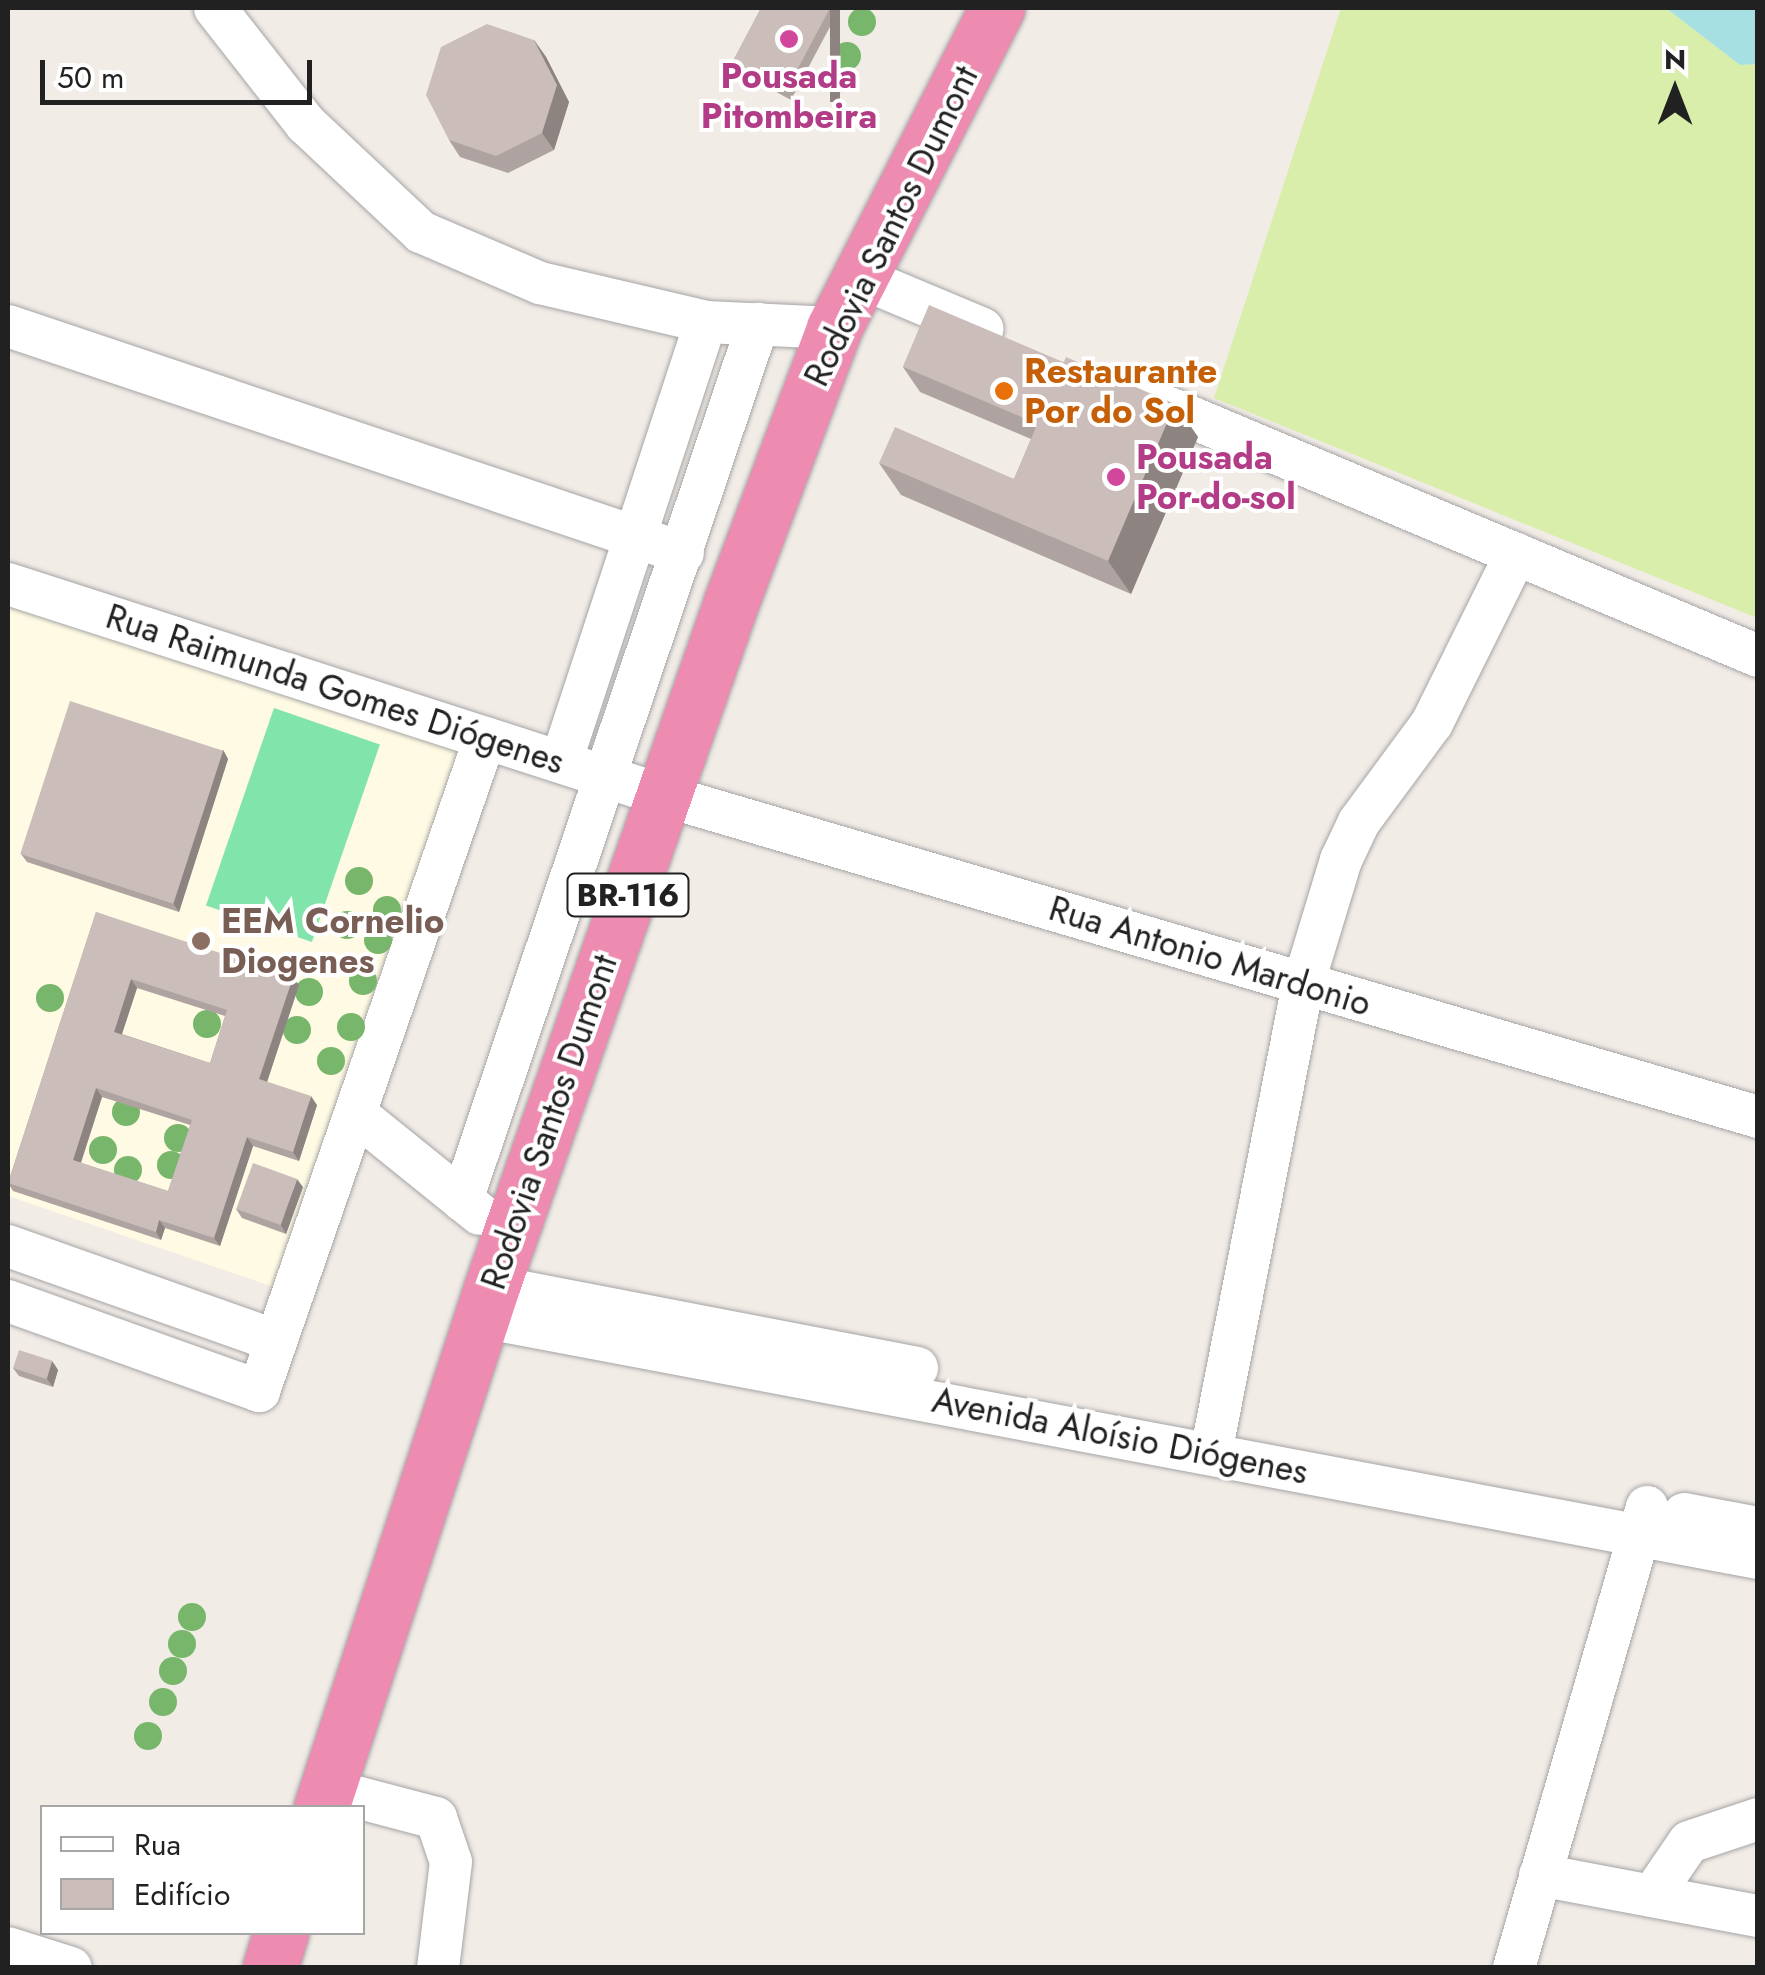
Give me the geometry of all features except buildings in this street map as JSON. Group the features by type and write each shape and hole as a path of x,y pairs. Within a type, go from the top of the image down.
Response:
{"highway":[{"name":"Rodovia Santos Dumont","path":"324,1798 494,1280 662,795 834,328 994,10"},
{"path":"270,1968 280,1935"}],"street":[{"path":"215,8 306,124 421,232 540,283 706,322 834,328"},
{"path":"858,277 1023,346"},
{"path":"561,762 706,322"},
{"path":"462,1200 610,778 758,324"},
{"path":"8,326 683,552"},
{"path":"1096,377 1758,656"},
{"path":"1213,1440 1302,985 1359,822 1432,723 1516,554"},
{"name":"Rua Raimunda Gomes Diógenes","path":"8,584 662,795"},
{"path":"8,1301 259,1391 484,738"},
{"name":"Rua Antonio Mardonio","path":"662,795 1118,924 1302,985 1758,1118"},
{"path":"356,1114 462,1200 494,1280"},
{"path":"8,1246 274,1340"},
{"name":"Avenida Aloísio Diógenes","path":"494,1280 1213,1440 1644,1520 1758,1528"},
{"path":"1514,1968 1644,1520"},
{"name":"Avenida Aloísio Diógenes","path":"1644,1520 1758,1558"},
{"path":"324,1798 363,1805"},
{"path":"365,1805 436,1818 451,1862 438,1968"},
{"path":"1652,1896 1688,1842 1758,1819"},
{"path":"1540,1875 1758,1916"},
{"path":"8,1948 71,1968"}],"shaded area":[{"name":"EEM Cornelio Diogenes","path":"8,586 463,741 274,1287 8,1196"}],"green space":[{"path":"1341,8 1666,8 1740,65 1757,64 1757,618 1214,398"},
{"path":"274,708 380,744 312,942 206,906"}],"water":[{"path":"1666,8 1757,8 1757,64 1740,65"}],"place":[{"name":"Pousada Pitombeira","path":"789,39"},
{"name":"Restaurante Por do Sol","path":"1004,391"},
{"name":"Pousada Por-do-sol","path":"1116,477"},
{"name":"EEM Cornelio Diogenes","path":"201,941"}]}
